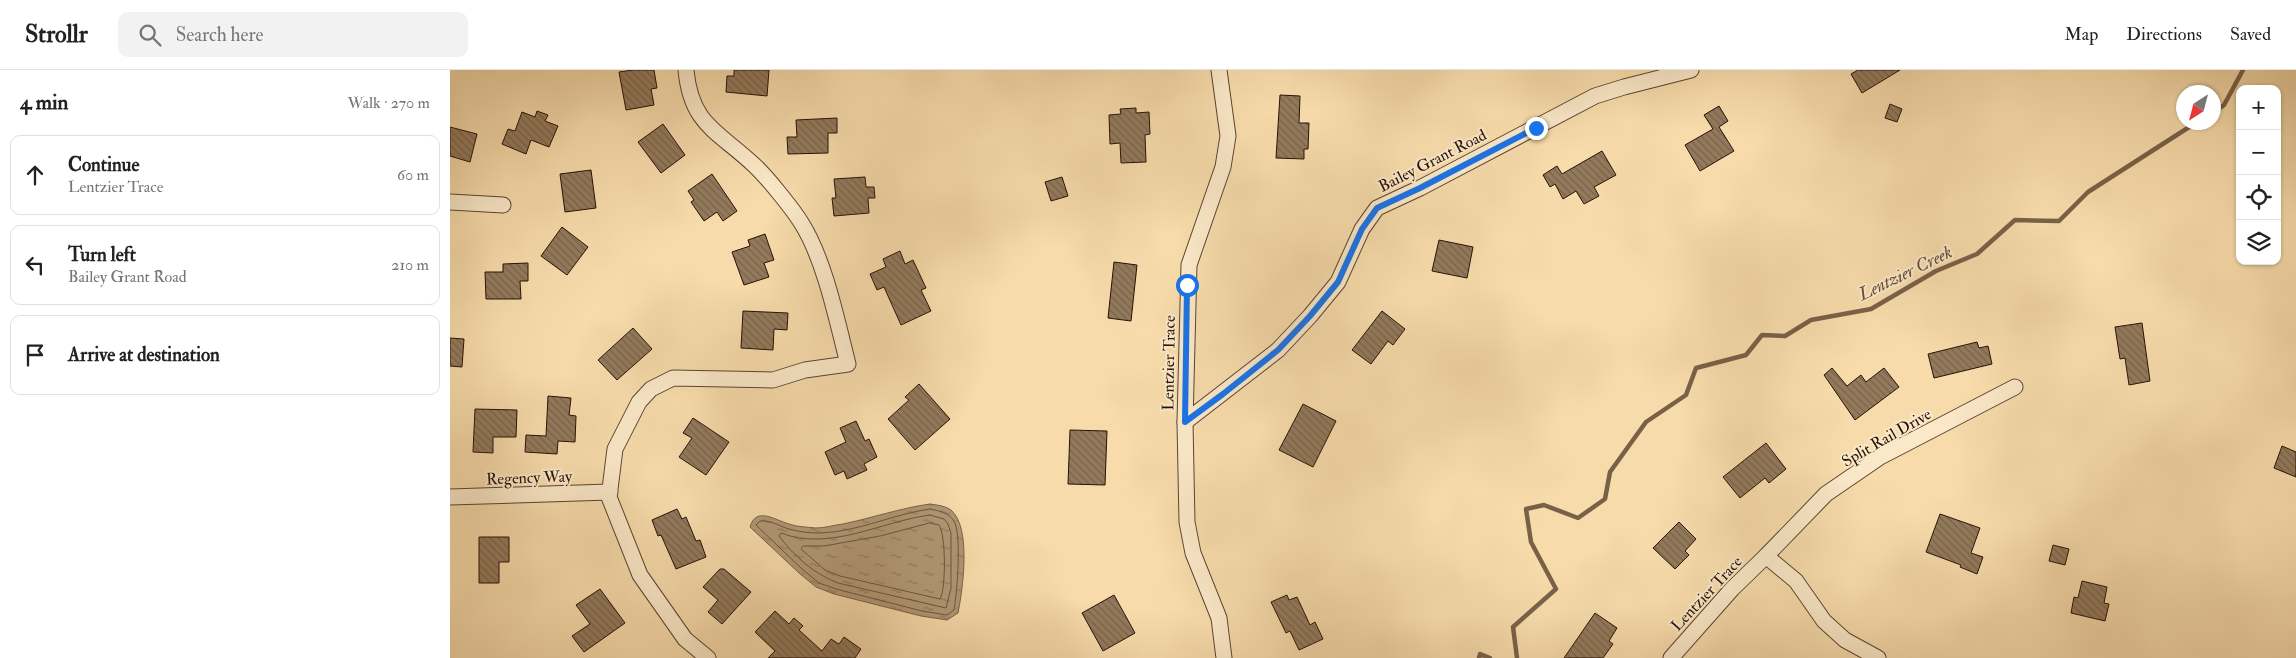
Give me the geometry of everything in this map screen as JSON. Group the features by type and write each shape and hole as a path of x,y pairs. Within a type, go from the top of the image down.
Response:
{"street":[{"path":"686,70 687,87 695,107 707,127 755,166 802,224 819,262 848,364 805,370 773,380 745,381 673,378 651,389 639,402 614,449 609,498 640,575 685,639 708,658"},
{"name":"Lentzier Trace","path":"1219,70 1228,136 1223,167 1189,265 1185,422 1187,522 1193,552 1219,618 1224,658"},
{"name":"Bailey Grant Road","path":"1185,422 1278,350 1310,316 1338,282 1362,229 1377,208 1420,188 1595,96 1691,70"},
{"path":"450,202 503,205"},
{"name":"Split Rail Drive","path":"1766,556 1826,494 1880,457 2015,387"},
{"name":"Regency Way","path":"450,497 610,492"},
{"name":"Lentzier Trace","path":"1670,658 1732,589 1766,556 1796,581 1824,621 1845,640 1878,658"}],"water":[{"path":"930,504 950,509 958,520 962,531 964,559 960,602 958,613 947,620 921,616 834,594 816,587 750,527 757,517 766,516 795,526 823,528"}],"building":[{"path":"654,70 657,88 651,89 654,105 626,110 619,72"},
{"path":"734,70 769,70 767,96 726,92 727,76 734,76"},
{"path":"1858,70 1900,70 1862,93 1851,74"},
{"path":"1280,95 1300,96 1299,123 1309,123 1308,149 1304,149 1304,159 1276,158"},
{"path":"1890,104 1902,109 1897,122 1885,118"},
{"path":"1719,106 1728,121 1719,127 1734,151 1700,171 1685,145 1713,129 1704,115"},
{"path":"1136,108 1136,113 1149,112 1150,134 1145,135 1146,162 1121,163 1120,143 1110,144 1109,115 1121,114 1120,109"},
{"path":"537,111 548,115 545,121 558,126 549,147 531,140 526,154 502,144 508,129 515,131 522,112 535,117"},
{"path":"837,118 837,133 828,133 828,153 788,154 787,137 797,137 796,120"},
{"path":"663,124 685,155 661,173 638,142"},
{"path":"450,127 477,134 470,162 450,156"},
{"path":"1602,151 1616,175 1594,187 1599,196 1584,204 1576,191 1563,199 1555,184 1550,187 1543,175 1557,166 1562,174"},
{"path":"591,170 596,208 565,212 560,174"},
{"path":"712,174 737,211 723,221 717,212 704,221 691,202 694,200 688,191"},
{"path":"865,177 866,187 874,187 875,198 868,198 869,213 834,216 832,198 836,198 834,179"},
{"path":"1062,177 1068,196 1051,201 1045,182"},
{"path":"562,227 588,247 567,275 541,256"},
{"path":"765,234 774,260 764,263 769,277 744,285 732,252 750,246 748,240"},
{"path":"1439,240 1473,247 1467,278 1432,271"},
{"path":"900,251 905,264 913,260 926,288 921,290 931,311 901,325 884,287 877,290 870,274 886,267 883,259"},
{"path":"1114,262 1137,265 1131,321 1108,318"},
{"path":"528,263 528,281 520,281 521,299 486,299 485,272 503,272 503,264"},
{"path":"743,311 788,313 787,330 774,329 773,350 741,348"},
{"path":"1382,311 1405,329 1393,345 1388,341 1371,364 1352,350"},
{"path":"2142,323 2150,381 2129,385 2125,358 2120,359 2115,327"},
{"path":"633,328 652,349 617,380 598,360"},
{"path":"450,338 464,339 462,367 450,366"},
{"path":"1977,342 1979,348 1988,346 1992,364 1934,378 1928,354"},
{"path":"1832,368 1847,386 1861,375 1866,382 1884,368 1899,387 1855,420 1824,375"},
{"path":"919,384 950,419 915,450 888,419 909,400 905,397"},
{"path":"548,396 571,398 569,415 576,416 575,442 558,441 557,454 525,452 526,435 546,436"},
{"path":"1303,404 1336,421 1313,467 1279,450"},
{"path":"475,409 517,410 516,437 493,437 493,453 473,452"},
{"path":"693,418 729,442 706,475 679,457 692,438 683,433"},
{"path":"856,421 865,441 869,439 877,457 864,464 867,470 847,479 844,471 835,475 825,452 846,442 840,428"},
{"path":"1070,430 1107,431 1105,485 1068,484"},
{"path":"1766,443 1786,469 1769,483 1765,478 1740,498 1723,477"},
{"path":"2282,446 2296,452 2296,477 2274,468"},
{"path":"677,509 682,519 686,517 696,541 700,540 706,557 676,569 661,535 658,536 652,520"},
{"path":"1940,514 1980,528 1971,553 1983,557 1977,574 1960,567 1961,565 1926,552"},
{"path":"1679,522 1696,539 1685,551 1689,555 1675,569 1653,548"},
{"path":"479,537 509,537 509,562 499,562 499,583 479,583"},
{"path":"2053,545 2069,549 2065,565 2049,561"},
{"path":"720,569 724,569 751,592 722,624 708,612 718,600 703,587"},
{"path":"2082,581 2107,587 2104,603 2109,604 2105,621 2071,613 2074,597 2078,598"},
{"path":"600,589 625,623 584,652 572,636 590,624 576,605"},
{"path":"1114,595 1135,633 1103,651 1082,613"},
{"path":"1287,595 1289,600 1297,597 1310,625 1315,622 1323,639 1299,650 1290,631 1286,633 1271,602"},
{"path":"775,611 789,624 794,618 803,626 799,630 822,651 831,639 839,644 844,637 861,649 855,658 768,658 775,651 755,632"},
{"path":"1595,613 1617,628 1609,641 1613,644 1603,658 1564,658"}],"waterway":[{"name":"Lentzier Creek","path":"2221,107 2224,105 2243,70"},
{"name":"Lentzier Creek","path":"1517,658 1513,627 1556,589 1531,542 1526,509 1544,505 1578,518 1605,499 1610,472 1646,422 1686,395 1696,368 1746,355 1762,335 1785,336 1811,320 1871,309 1936,271 1977,254 2015,220 2059,221 2088,192 2185,130"},
{"name":"Lentzier Creek","path":"1479,658 1480,654 1490,658"}],"route":[{"path":"1187,285 1185,422 1278,350 1310,316 1338,282 1362,229 1377,208 1536,128"}]}
